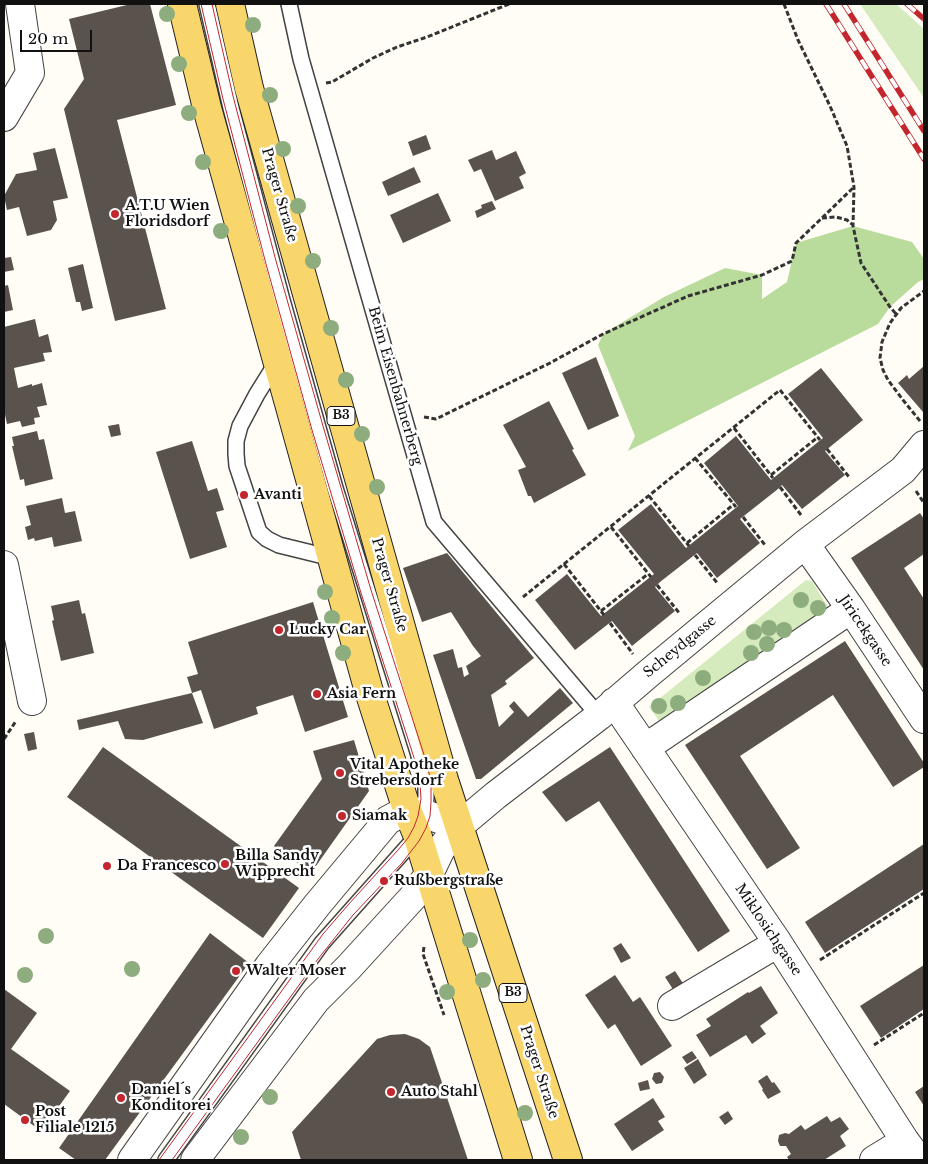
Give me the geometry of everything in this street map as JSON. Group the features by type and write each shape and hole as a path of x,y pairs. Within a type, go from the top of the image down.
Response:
{"main road":[{"path":"182,4 206,108 368,688 416,819 429,874 518,1160"},
{"name":"Prager Straße","path":"230,4 252,98 434,748 568,1160"}],"street":[{"path":"4,117 30,73 20,4"},
{"name":"Scheydgasse","path":"459,826 606,709 805,544 912,481 922,433"},
{"name":"Jiricekgasse","path":"805,544 924,719"},
{"path":"4,565 32,701"},
{"path":"645,748 851,609"},
{"name":"Miklosichgasse","path":"606,709 645,748 778,943 912,1150"},
{"path":"132,1160 269,966 388,820 416,819 459,826"},
{"path":"195,1160 316,1000 350,967 413,897 429,874 441,848 459,826"},
{"path":"672,1006 778,943"},
{"path":"874,1160 912,1150"}],"lane":[{"path":"166,1160 322,943 400,856 426,796 426,783 418,752 330,469 272,262 231,108 207,4"},
{"name":"Beim Eisenbahnerberg","path":"290,4 301,60 434,522 508,609 606,709"},
{"path":"277,362 240,426 236,441 237,466 259,532 267,539 279,545 332,558"}],"path":[{"path":"309,86 332,82 373,58 397,47 428,37 509,4"},
{"path":"784,4 798,40 847,146 854,187 853,226 860,263 896,314"},
{"path":"405,422 420,416 436,419 550,363 603,334 688,296 762,275 792,262 796,243 854,187"},
{"path":"822,218 836,217 847,220 853,226"},
{"path":"922,433 888,380 880,358 882,342 890,323 901,308 924,291"},
{"path":"508,609 780,390 819,438 772,476 734,428"},
{"path":"827,449 850,477"},
{"path":"649,496 688,544 735,506 695,458"},
{"path":"780,487 802,516"},
{"path":"743,517 765,545"},
{"path":"564,564 602,613 649,575 610,527"},
{"path":"695,555 718,585"},
{"path":"658,585 680,614"},
{"path":"610,623 633,654"},
{"path":"798,974 924,893"},
{"path":"852,1059 924,1013"}],"green space":[{"path":"860,4 896,4 924,29 924,98"},
{"path":"853,226 912,242 924,259 924,279 890,307 878,324 628,451 635,436 598,345 603,334 664,297 725,268 762,275 762,299 787,282 796,243"},
{"path":"806,580 812,581 831,612 660,722 649,707"}],"building":[{"name":"A.T.U Wien Floridsdorf","path":"131,4 150,4 176,105 117,120 166,309 115,321 64,109 84,79 69,19"},
{"path":"426,135 431,149 413,156 408,142"},
{"path":"55,148 68,198 53,201 57,220 51,230 27,236 19,207 7,210 4,196 16,174 37,170 33,153"},
{"path":"492,150 496,160 516,151 526,173 519,177 524,188 495,201 481,169 474,172 468,160"},
{"path":"414,167 421,182 388,196 382,182"},
{"path":"438,193 451,221 403,243 390,215"},
{"path":"492,201 496,209 477,218 475,211 482,208 481,205"},
{"path":"11,257 14,270 4,272 4,258"},
{"path":"83,264 93,308 82,311 80,302 76,302 68,268"},
{"path":"8,285 13,310 4,312 4,286"},
{"path":"35,319 39,337 48,334 52,352 43,353 45,361 14,368 18,388 42,383 47,405 37,407 40,417 34,418 35,424 22,427 20,421 7,424 4,410 4,327"},
{"path":"596,357 619,416 588,430 562,373"},
{"path":"924,366 923,412 898,383 907,375 909,379"},
{"path":"821,368 863,420 825,451 845,475 802,509 782,485 740,519 760,543 717,578 697,553 660,582 655,587 675,611 632,646 612,621 575,650 535,600 567,574 601,616 654,574 618,530 651,504 686,548 738,506 704,463 736,436 771,480 823,438 788,394"},
{"path":"549,401 586,475 534,503 531,496 528,496 518,470 526,467 503,425"},
{"path":"119,424 121,435 111,437 108,426"},
{"path":"37,431 39,440 44,439 53,479 25,486 24,479 20,480 12,446 14,446 12,437"},
{"path":"192,441 208,491 217,488 224,510 216,512 227,547 190,559 156,452"},
{"path":"62,498 65,513 75,511 82,541 54,547 52,537 35,541 34,538 28,540 25,527 31,525 26,506"},
{"path":"920,513 924,519 924,554 904,568 924,599 924,670 851,558"},
{"path":"447,553 534,658 505,681 507,684 491,695 499,727 514,712 509,706 514,701 528,717 560,688 573,703 481,779 476,779 433,655 453,649 458,668 462,667 464,677 469,674 466,666 481,656 451,612 422,622 403,568"},
{"path":"79,600 82,614 85,613 94,653 61,661 52,621 54,620 51,606"},
{"path":"313,602 348,717 305,732 293,695 256,707 258,714 214,729 201,690 192,693 187,677 198,674 188,642"},
{"path":"845,641 924,763 924,767 893,787 833,695 740,756 800,848 767,869 685,745"},
{"path":"192,693 203,723 143,740 125,739 118,721 79,730 77,720"},
{"path":"34,732 37,749 28,751 24,734"},
{"path":"354,740 369,791 311,873 274,846 322,779 313,751"},
{"path":"103,747 299,888 263,938 67,797"},
{"path":"610,747 730,931 698,952 599,801 566,822 542,792"},
{"path":"924,844 924,889 825,953 805,922"},
{"path":"210,933 249,963 105,1160 76,1160 59,1148"},
{"path":"621,943 631,958 621,963 613,948"},
{"path":"924,965 924,1009 881,1038 860,1006"},
{"path":"675,971 686,988 676,994 665,977"},
{"path":"615,975 633,1002 640,997 672,1046 641,1066 615,1024 608,1029 585,995"},
{"path":"761,986 778,1013 760,1026 766,1034 752,1044 746,1035 710,1057 696,1035 711,1026 706,1019 748,992"},
{"path":"4,989 37,1013 11,1049 70,1091 41,1131 4,1104"},
{"path":"405,1034 419,1039 430,1047 468,1160 301,1160 292,1132 377,1039 390,1035"},
{"path":"692,1051 697,1058 687,1064 682,1057"},
{"path":"698,1059 707,1075 694,1084 684,1068"},
{"path":"660,1072 664,1077 662,1083 656,1084 652,1079 654,1073"},
{"path":"767,1075 781,1092 768,1099 758,1081"},
{"path":"648,1080 650,1089 640,1091 638,1083"},
{"path":"924,1086 924,1106 915,1092"},
{"path":"653,1098 665,1117 658,1121 664,1130 632,1151 614,1124"},
{"path":"728,1111 733,1119 725,1125 719,1117"},
{"path":"827,1116 831,1122 840,1117 849,1129 840,1136 846,1146 824,1160 789,1160 787,1157 791,1154 786,1146 780,1146 778,1141 779,1135 789,1134 801,1125 805,1130"}],"tram line":[{"path":"159,1160 323,934 408,838 418,816 421,799 416,764 361,593 312,430 266,264 223,99 201,4"},
{"path":"172,1160 318,959 353,915 402,863 419,841 430,816 431,802 431,782 427,764 371,590 276,261 233,96 212,4"}],"railway":[{"path":"826,4 924,159"},
{"path":"844,4 924,131"},
{"path":"907,4 924,19"}],"place":[{"name":"A.T.U Wien Floridsdorf","path":"115,214"},
{"name":"Avanti","path":"244,495"},
{"name":"Lucky Car","path":"279,630"},
{"name":"Asia Fern","path":"317,694"},
{"name":"Vital Apotheke Strebersdorf","path":"340,773"},
{"name":"Siamak","path":"342,816"},
{"name":"Billa Sandy Wipprecht","path":"225,864"},
{"name":"Da Francesco","path":"107,866"},
{"name":"Rußbergstraße","path":"384,881"},
{"name":"Walter Moser","path":"236,971"},
{"name":"Auto Stahl","path":"391,1092"},
{"name":"Daniel´s Konditorei","path":"121,1098"},
{"name":"Post Filiale 1215","path":"25,1120"}]}
